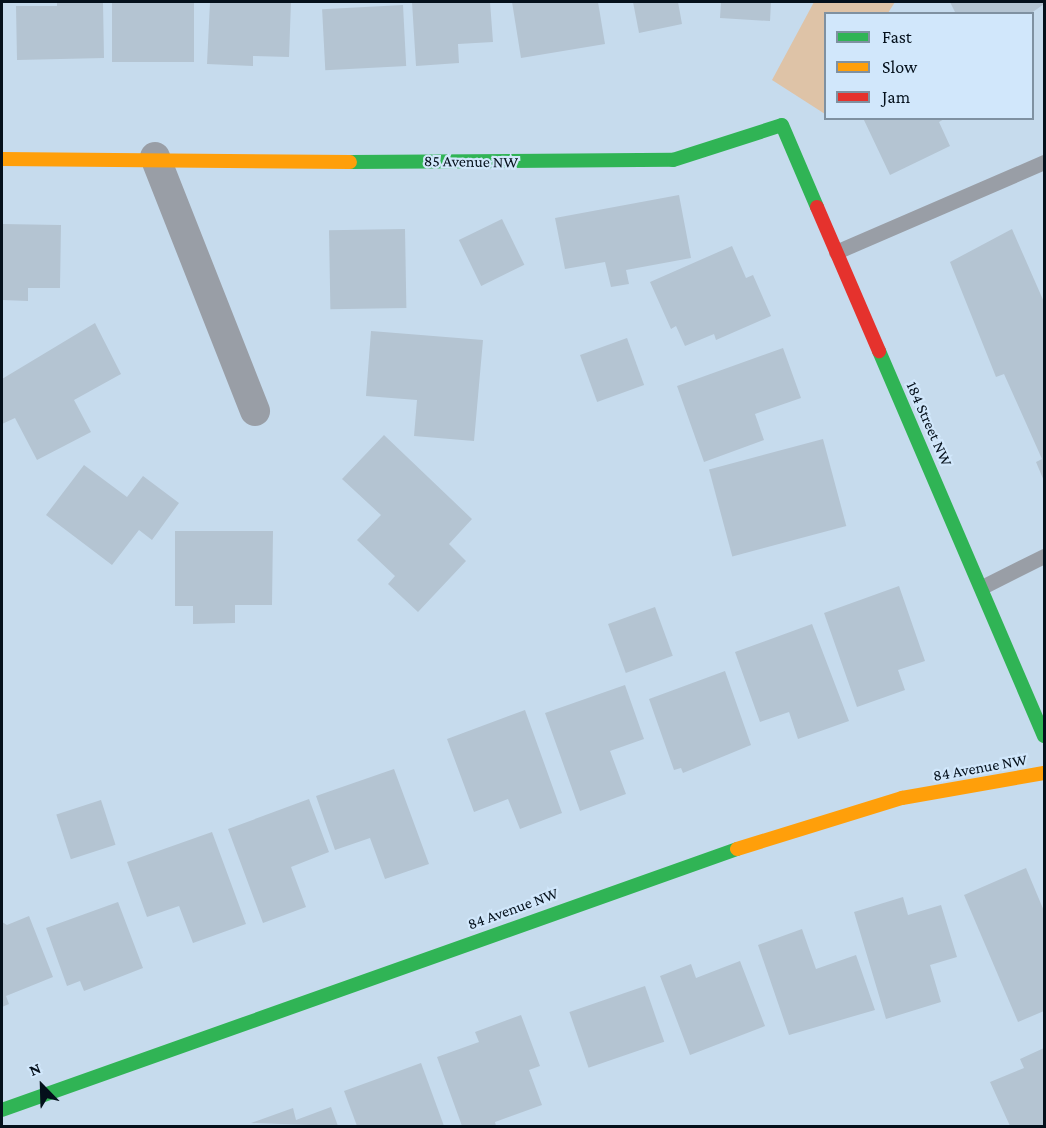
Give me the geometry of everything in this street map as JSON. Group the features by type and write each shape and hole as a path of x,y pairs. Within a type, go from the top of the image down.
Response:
{"street":[{"name":"85 Avenue NW","path":"2,159 155,157 587,164 662,161 782,125"},
{"name":"184 Street NW","path":"782,125 982,586 1044,735"},
{"path":"155,157 255,411"},
{"name":"84 Avenue NW","path":"2,1110 748,845 902,798 1044,773"}],"lane":[{"path":"836,252 1044,162"},
{"path":"982,586 1044,556"}],"shaded area":[{"path":"814,2 895,2 889,12 824,12 824,113 772,80"}],"building":[{"path":"57,2 103,2 104,58 17,60 16,6 57,6"},
{"path":"112,2 194,2 194,62 112,62"},
{"path":"210,2 291,2 289,57 253,56 253,66 207,64"},
{"path":"412,2 490,2 493,42 458,44 459,63 416,66"},
{"path":"512,2 598,2 605,44 521,58"},
{"path":"633,2 678,2 682,24 639,33"},
{"path":"721,2 771,2 770,21 720,18"},
{"path":"950,2 1044,2 1033,12 955,12"},
{"path":"403,5 406,66 325,70 322,9"},
{"path":"864,120 942,120 939,122 950,146 890,175"},
{"path":"679,195 691,258 626,270 629,284 611,287 605,262 565,269 555,218"},
{"path":"502,219 524,265 481,286 459,240"},
{"path":"2,224 61,225 60,288 28,288 28,301 2,300"},
{"path":"405,229 406,308 330,309 329,230"},
{"path":"1012,229 1044,302 1044,481 1036,462 1042,459 1004,374 996,377 950,262"},
{"path":"732,246 746,278 753,275 771,316 716,340 714,334 685,346 676,326 671,329 650,282"},
{"path":"95,323 121,374 74,400 91,432 37,460 15,418 2,424 2,379"},
{"path":"371,331 483,340 474,441 414,436 417,400 366,396"},
{"path":"627,338 644,385 597,402 580,355"},
{"path":"783,348 801,398 755,414 764,440 704,462 677,386"},
{"path":"384,435 472,519 449,544 466,561 418,612 388,584 395,576 357,540 381,515 342,479"},
{"path":"823,439 846,526 732,556 709,470"},
{"path":"84,465 127,497 143,476 179,503 152,540 139,530 112,565 46,515"},
{"path":"175,531 273,531 272,605 235,605 235,623 193,624 193,606 175,606"},
{"path":"899,586 925,661 898,670 905,690 857,707 824,613"},
{"path":"655,607 673,656 626,673 608,624"},
{"path":"812,624 849,721 798,739 789,712 760,722 735,652"},
{"path":"725,671 751,745 683,773 681,768 674,770 649,699"},
{"path":"625,685 644,739 610,751 626,794 580,811 545,713"},
{"path":"525,710 562,813 520,829 508,799 474,812 447,739"},
{"path":"394,769 429,864 385,879 370,838 335,850 316,796"},
{"path":"309,799 329,852 291,867 306,907 263,923 228,829"},
{"path":"101,800 116,845 71,859 56,815"},
{"path":"212,832 246,924 193,943 179,906 147,917 127,862"},
{"path":"1026,868 1044,911 1044,1011 1018,1022 964,895"},
{"path":"903,897 908,915 941,905 957,957 930,965 941,1002 886,1019 854,912"},
{"path":"118,902 143,968 84,991 80,981 67,986 46,928"},
{"path":"29,916 53,977 6,996 9,1004 2,1007 2,922 7,925"},
{"path":"802,929 816,969 856,955 875,1010 789,1035 758,945"},
{"path":"740,961 765,1026 690,1055 660,976 691,964 696,978"},
{"path":"645,986 664,1042 589,1068 569,1012"},
{"path":"521,1015 540,1066 529,1070 542,1105 495,1122 496,1126 462,1126 437,1057 479,1042 475,1032"},
{"path":"1044,1048 1044,1126 1010,1126 990,1082 1024,1068 1020,1059"},
{"path":"421,1063 444,1126 357,1126 344,1091"},
{"path":"331,1107 338,1126 251,1123 293,1108 296,1120"}],"traffic: fast":[{"path":"350,162 673,160 782,125 817,207"},
{"path":"879,351 1044,736"},
{"path":"2,1110 737,849"}],"traffic: slow":[{"path":"2,159 350,162"},
{"path":"737,849 902,798 1044,773"}],"traffic: jam":[{"path":"817,207 879,351"}]}
